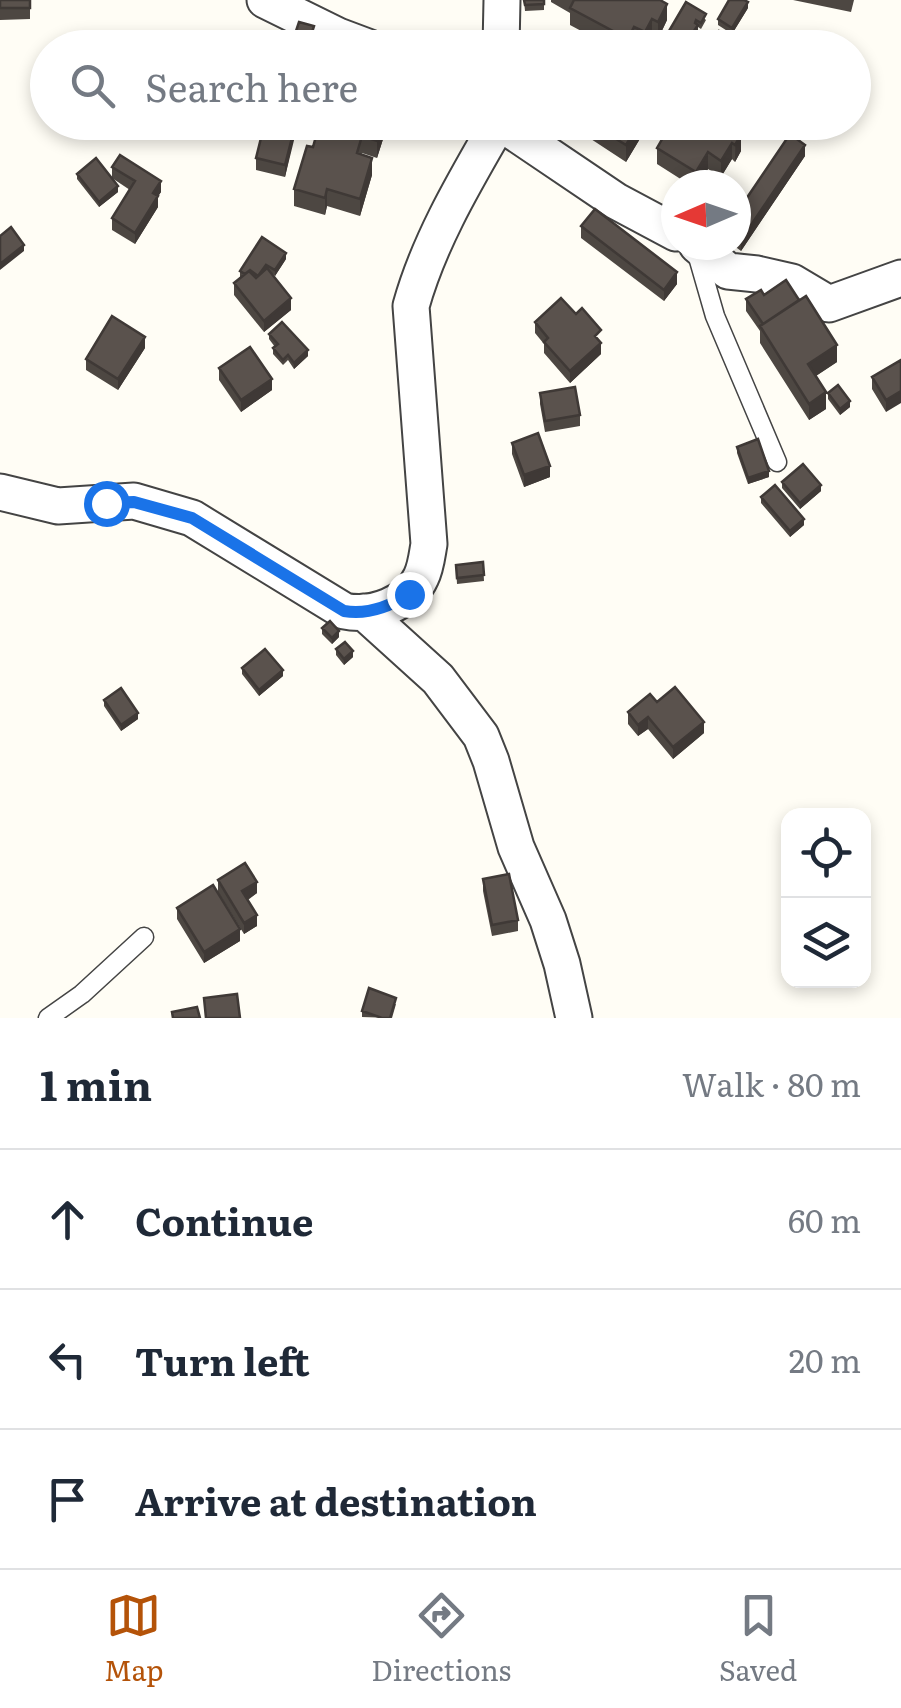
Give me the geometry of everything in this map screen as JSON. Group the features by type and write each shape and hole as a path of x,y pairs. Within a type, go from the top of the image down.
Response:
{"street":[{"path":"265,0 326,30"},
{"path":"501,30 502,0"},
{"path":"0,492 58,506 134,502 170,510 192,518 344,611 364,612 388,606 409,594 420,579 429,544 410,306 421,270 489,140"},
{"path":"526,140 616,201 661,225"},
{"path":"714,260 728,271 792,282 829,304 901,278"},
{"path":"364,612 438,679 480,736 516,846 548,920 574,1018"}],"lane":[{"path":"700,260 714,316 778,462"},
{"path":"48,1018 82,994 144,936"}],"building":[{"path":"0,0 30,0 30,8 0,8"},
{"path":"524,0 544,0 544,4 525,5"},
{"path":"574,0 660,0 667,4 658,22 652,19 646,30 611,30 570,8"},
{"path":"729,0 748,2 732,28 718,19"},
{"path":"686,2 706,14 701,23 696,20 695,30 670,30"},
{"path":"299,22 314,26 313,30 296,30"},
{"path":"260,140 291,140 285,165 256,158"},
{"path":"315,140 361,140 357,153 372,158 360,199 327,189 325,198 294,189 307,146 313,147"},
{"path":"662,140 738,140 721,161 708,152 697,170 657,148"},
{"path":"786,140 798,140 805,145 751,225 751,192"},
{"path":"120,155 161,181 153,193 158,196 135,233 112,218 135,181 112,167"},
{"path":"96,158 118,186 99,202 77,174"},
{"path":"595,209 677,272 664,290 581,226"},
{"path":"11,227 24,245 0,264 0,236"},
{"path":"262,237 286,253 275,270 266,265 258,276 250,270 245,274 240,271"},
{"path":"267,268 291,298 264,321 234,283 249,271 256,278"},
{"path":"786,280 799,300 763,324 746,299 761,290 764,295"},
{"path":"806,296 837,345 808,364 826,392 809,404 760,326"},
{"path":"561,298 576,314 582,308 601,330 595,336 601,343 570,371 544,342 548,338 535,322"},
{"path":"112,316 145,337 118,379 86,359"},
{"path":"282,322 308,350 294,363 288,355 283,360 273,348 278,344 269,334"},
{"path":"250,347 272,379 241,400 219,368"},
{"path":"901,360 901,391 886,400 872,377"},
{"path":"838,385 850,401 840,409 828,393"},
{"path":"575,387 580,415 545,421 540,393"},
{"path":"538,433 550,466 524,475 512,443"},
{"path":"758,439 769,471 748,478 737,447"},
{"path":"803,464 821,485 800,503 782,482"},
{"path":"775,485 804,519 790,531 761,497"},
{"path":"483,562 484,575 457,578 456,565"},
{"path":"330,621 339,631 332,638 322,628"},
{"path":"345,642 353,651 344,659 336,649"},
{"path":"265,649 283,670 259,690 242,668"},
{"path":"675,687 704,722 673,747 648,717 638,725 628,712 650,694 657,702"},
{"path":"121,688 138,713 121,725 104,700"},
{"path":"245,863 257,882 242,891 257,915 244,923 218,880"},
{"path":"509,874 518,920 492,925 483,879"},
{"path":"213,885 240,929 204,952 177,908"},
{"path":"369,988 396,998 390,1018 362,1011"},
{"path":"237,994 240,1018 206,1018 204,998"},
{"path":"197,1007 200,1018 173,1018 172,1012"}],"route":[{"path":"106,503 134,502 192,518 344,611 375,610 409,594"}]}
